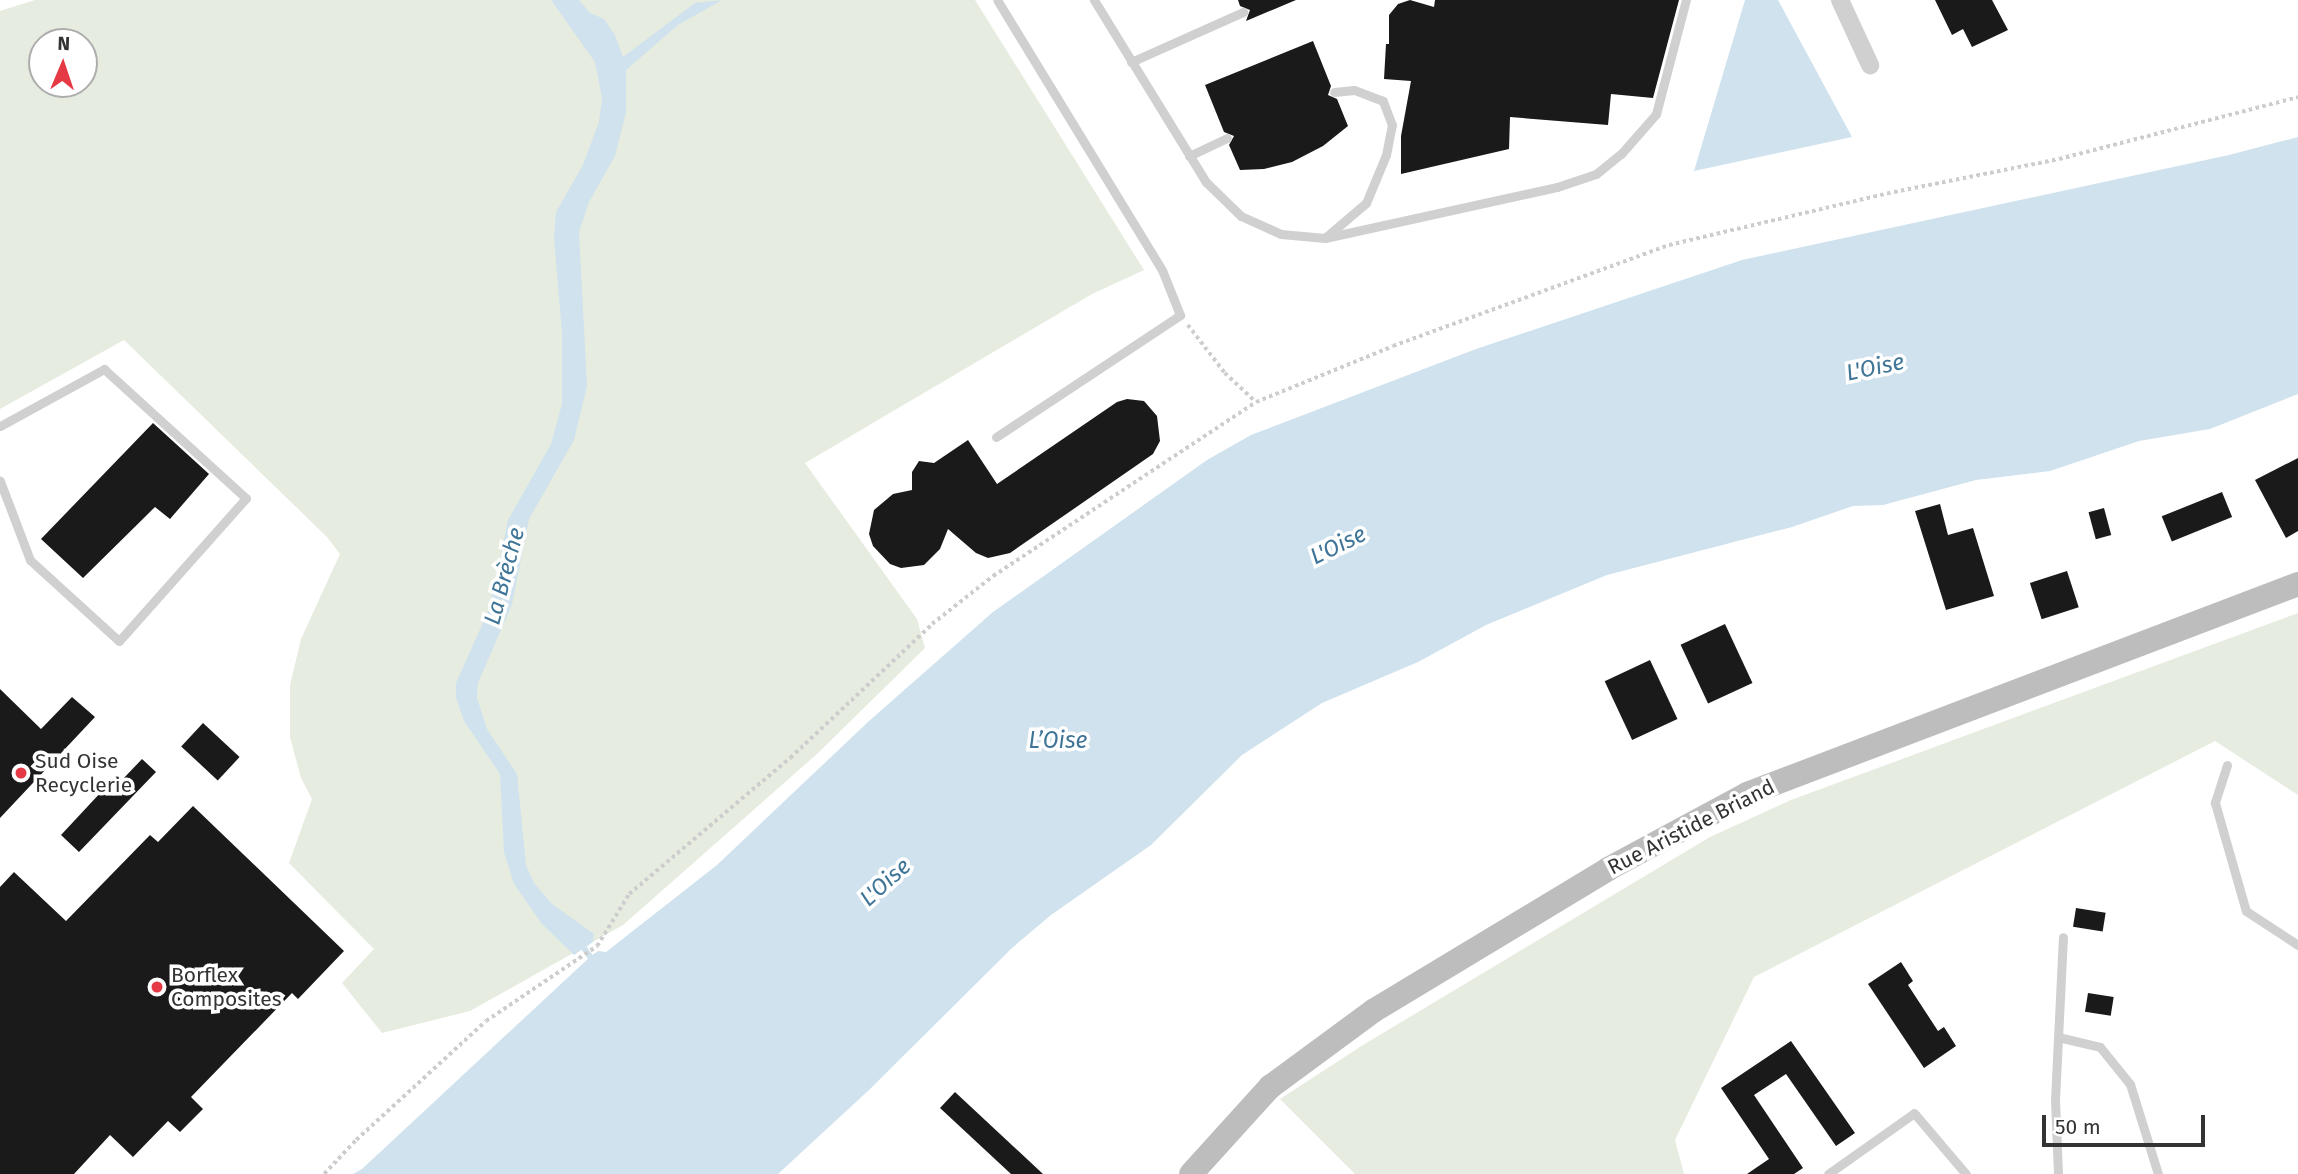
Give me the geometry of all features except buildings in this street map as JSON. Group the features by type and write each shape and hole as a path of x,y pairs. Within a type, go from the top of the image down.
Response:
{"main road":[{"name":"Rue Aristide Briand","path":"1191,1174 1270,1087 1373,1011 1608,869 1736,800 1870,745 2298,584"}],"street":[{"path":"1840,0 1870,65"}],"lane":[{"path":"996,437 1180,315 1162,270 997,0"},
{"path":"1094,0 1206,182 1241,216 1281,234 1325,238 1557,187 1596,174 1621,154 1656,114 1686,0"},
{"path":"1131,62 1243,12"},
{"path":"1325,238 1366,203 1386,155 1392,125 1383,101 1354,90 1334,92"},
{"path":"1189,156 1227,138"},
{"path":"0,426 104,369 246,498 119,641 30,560 0,481"},
{"path":"2227,765 2215,803 2246,911 2298,946"},
{"path":"2059,1174 2055,1100 2063,937"},
{"path":"2058,1037 2100,1047 2130,1084 2158,1174"},
{"path":"1828,1174 1914,1114 1966,1174"}],"path":[{"path":"324,1174 356,1140 486,1021 597,946 629,894 790,758 932,624 993,576 1256,402 1393,346 1669,245 1894,192 2059,159 2298,97"},
{"path":"1180,315 1225,373 1256,402"}],"shaded area":[{"path":"35,0 975,0 1144,270 1092,294 805,463 917,619 925,648 818,753 623,925 470,1011 382,1033 342,983 374,949 289,863 312,799 301,778 290,737 290,685 301,639 340,554 327,537 124,340 0,409 0,11"},
{"path":"2298,613 2298,795 2215,741 1754,977 1675,1140 1684,1174 1355,1174 1280,1099 1363,1045 1710,837 1791,800"}],"water":[{"path":"551,0 579,0 590,13 604,19 615,35 623,57 695,3 722,0 678,25 626,70 626,112 615,156 589,202 579,232 587,386 574,440 529,519 512,604 478,683 477,698 487,729 517,774 526,865 534,883 552,904 594,934 593,942 574,955 542,924 514,884 504,852 500,774 464,721 456,698 456,683 490,607 508,520 551,444 562,404 562,333 554,238 556,212 583,165 599,122 602,98 595,62"},
{"path":"1745,0 1778,0 1852,137 1694,171"},
{"name":"L’Oise","path":"2298,137 2298,394 2210,429 2139,441 2050,471 1976,480 1883,505 1853,506 1792,527 1607,575 1486,625 1418,662 1322,703 1242,755 1151,845 1051,915 1012,948 869,1090 778,1174 353,1174 362,1169 591,956 598,951 606,952 717,865 869,721 993,612 1207,460 1251,435 1476,349 1742,260 2229,155"}],"waterway":[{"name":"La Brèche","path":"581,944 595,963"}],"place":[{"name":"Sud Oise Recyclerie","path":"21,773"},
{"name":"Borflex Composites","path":"157,987"}],"water label":[{"name":"L'Oise","path":"1875,367"},
{"name":"L'Oise","path":"1338,545"},
{"name":"L'Oise","path":"885,882"}]}
